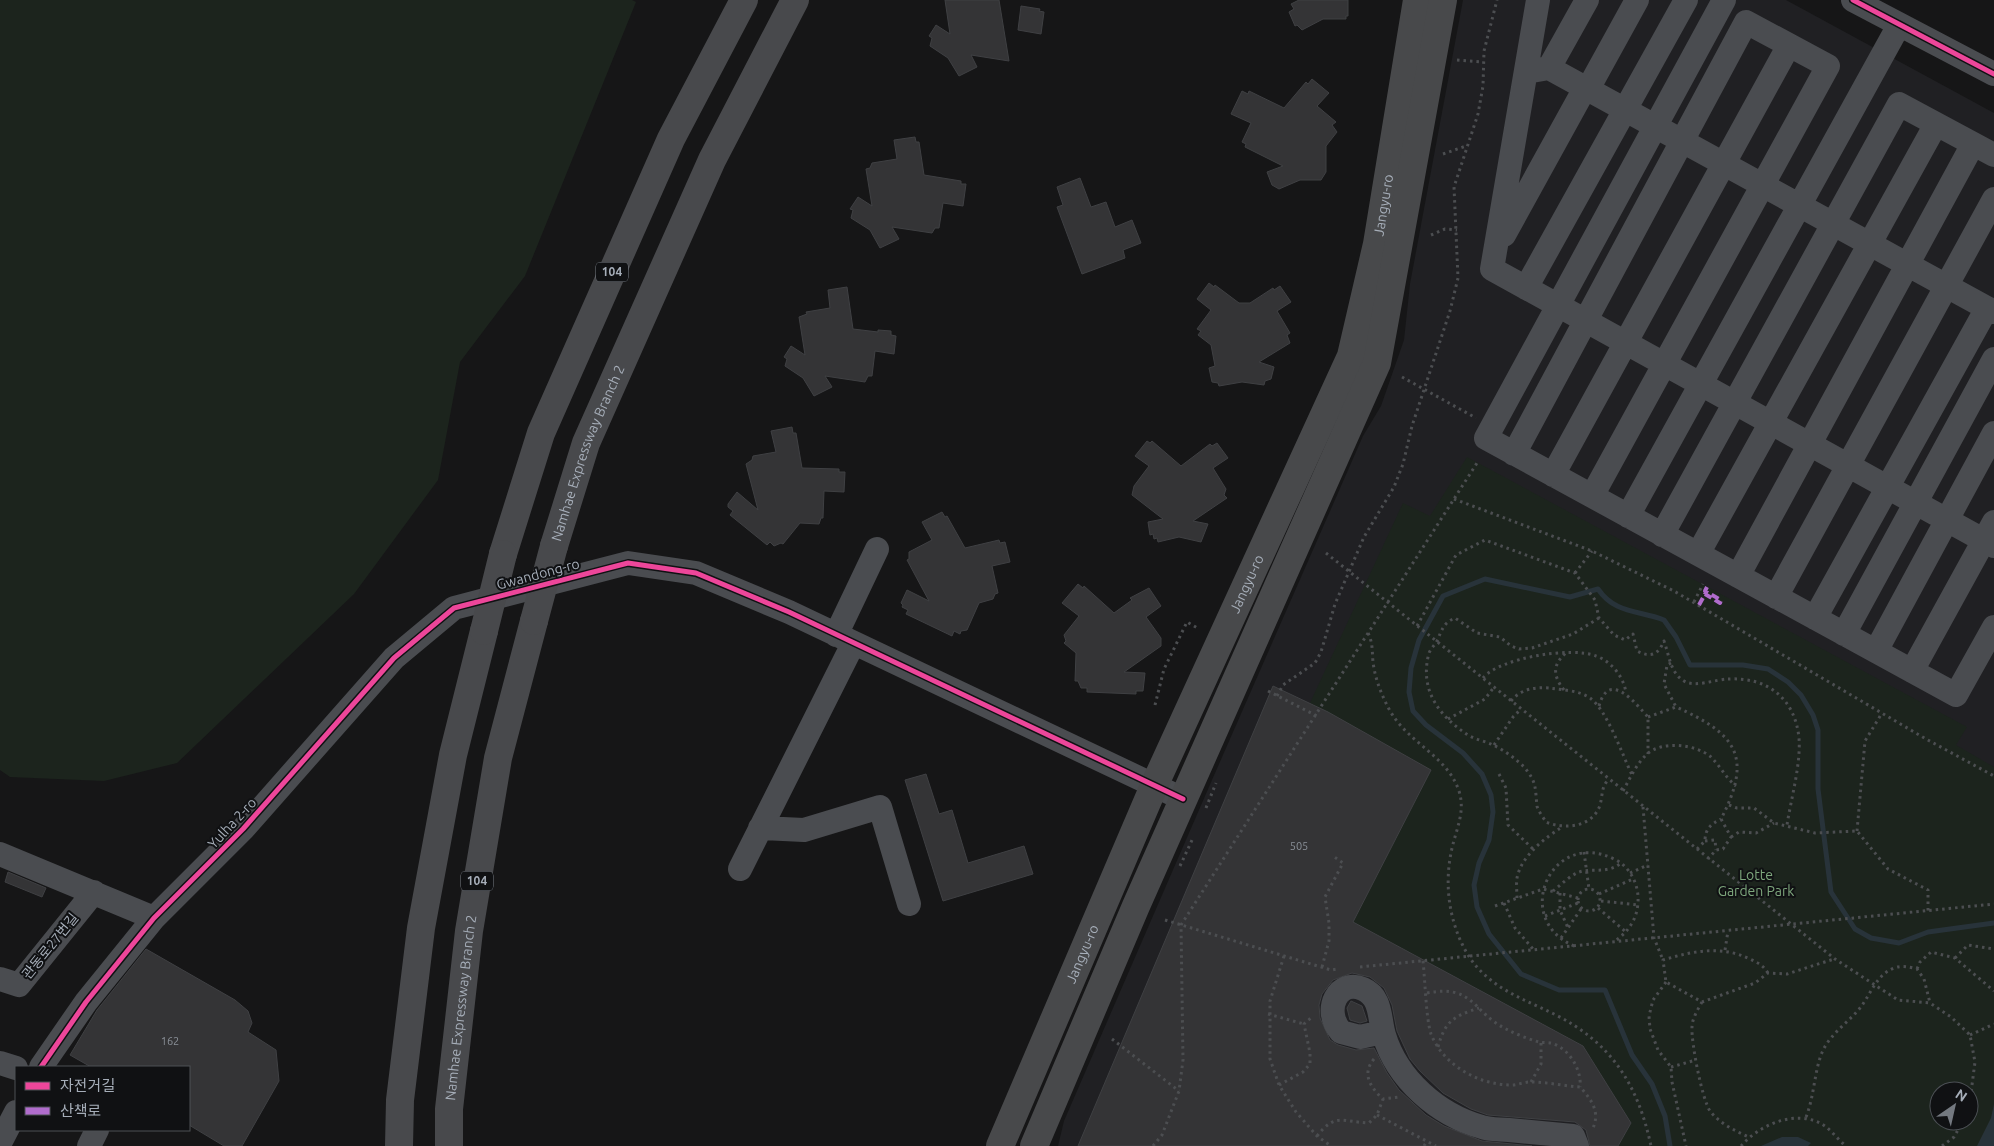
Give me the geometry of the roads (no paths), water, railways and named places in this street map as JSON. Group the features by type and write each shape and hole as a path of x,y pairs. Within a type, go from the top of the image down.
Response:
{"highway":[{"name":"104","path":"399,1146 400,1100 421,928 453,755 503,554 545,424 671,139 744,0"},
{"name":"Namhae Expressway Branch 2","path":"449,1146 450,1109 469,931 498,758 554,546 590,434 712,160 795,0"},
{"path":"384,1146 400,1100"},
{"path":"450,1109 462,1146"}],"main road":[{"name":"Jangyu-ro","path":"1000,1146 1154,786 1351,356 1378,244 1416,0"},
{"name":"Jangyu-ro","path":"1034,1146 1194,804 1377,363 1443,0"}],"street":[{"path":"1538,0 1492,269 1947,520 1991,536 1912,671"},
{"path":"1549,68 1587,0"},
{"path":"1494,252 1637,0"},
{"path":"1526,288 1686,0"},
{"path":"1724,0 1486,438 1956,695 1994,626"},
{"path":"1853,0 1994,74"},
{"path":"1514,454 1746,22 1828,66 1592,496"},
{"path":"1628,516 1899,25"},
{"path":"1553,475 1789,45"},
{"path":"1526,72 1549,68 1990,310 1887,487 1815,618"},
{"path":"1662,535 1899,104 1994,155"},
{"path":"1698,554 1936,124"},
{"path":"1738,576 1973,144"},
{"path":"1776,597 1994,200"},
{"path":"1844,634 1994,359"},
{"path":"1876,652 1994,433"},
{"path":"740,869 845,640 877,548"},
{"name":"Gwandong-ro","path":"454,608 628,563 696,573 789,612 845,640"},
{"name":"Yulha 2-ro","path":"42,1066 86,1002 154,918 244,829 394,658 454,608"},
{"path":"845,640 1194,804"},
{"path":"760,828 804,830 880,807 909,904"},
{"path":"0,854 154,918"},
{"name":"관동로27번길","path":"0,979 19,985 94,892"},
{"path":"1382,1032 1360,1037 1350,1036 1341,1032 1336,1026 1331,1007 1336,997 1343,991 1352,988 1363,989 1374,998 1381,1016 1382,1032 1387,1046 1403,1075 1428,1100 1483,1128 1573,1136 1582,1141"},
{"path":"0,1063 15,1068"},
{"path":"0,1143 15,1114"},
{"path":"89,1146 97,1131"}],"waterway":[{"path":"1670,1146 1665,1116 1652,1084 1632,1055 1605,990 1559,990 1521,974 1489,934 1477,907 1474,885 1479,863 1489,840 1493,812 1491,795 1482,774 1463,753 1426,725 1413,711 1409,692 1411,668 1419,640 1443,596 1485,579 1570,597 1598,589 1605,597 1619,607 1664,620 1676,637 1690,665 1743,665 1768,669 1788,682 1801,695 1813,715 1818,730 1818,789 1831,892 1855,929 1871,938 1899,943 1928,932 1994,923"}],"park label":[{"name":"Lotte Garden Park","path":"1756,884"}]}
